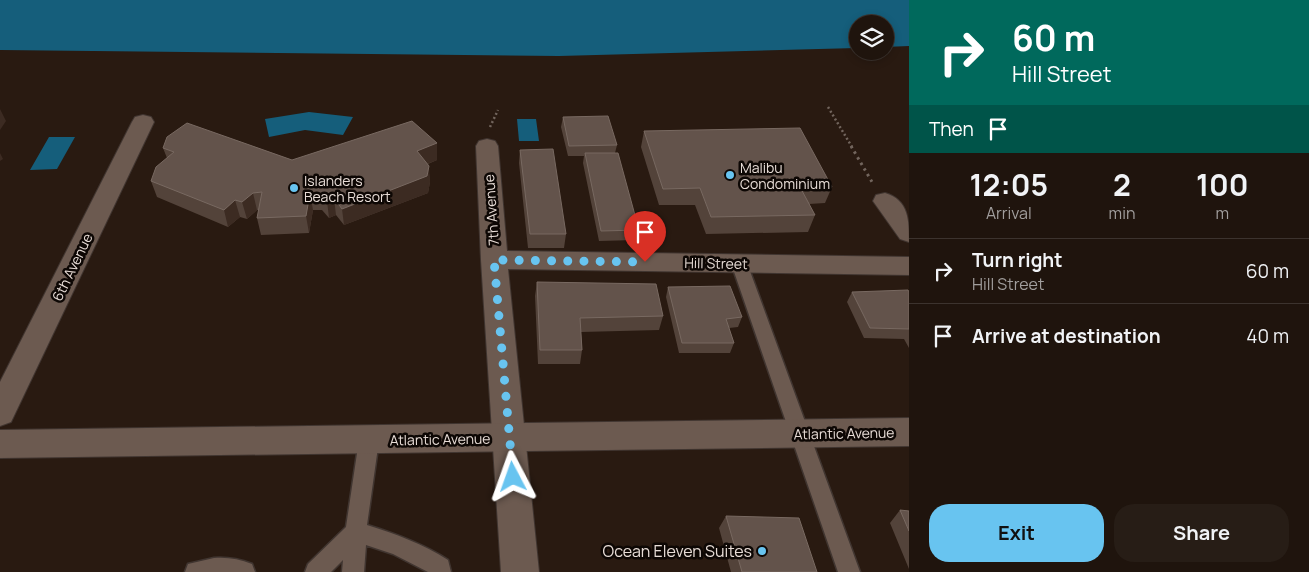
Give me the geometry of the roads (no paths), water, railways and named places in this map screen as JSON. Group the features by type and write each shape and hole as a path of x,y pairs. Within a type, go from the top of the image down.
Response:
{"street":[{"name":"6th Avenue","path":"0,413 144,122"},
{"name":"7th Avenue","path":"487,146 494,260 520,572"},
{"path":"885,201 909,233"},
{"name":"Hill Street","path":"494,260 909,266"},
{"name":"Atlantic Avenue","path":"0,444 909,432"}],"lane":[{"path":"739,263 849,572"},
{"path":"353,572 356,532 369,440"},
{"path":"316,572 356,532"},
{"path":"356,532 387,541 420,554 440,567 440,572"},
{"path":"196,572 221,567 234,568 244,572"}],"water":[{"path":"0,0 909,0 909,46 894,47 894,15 849,15 849,48 559,56 0,50"},
{"path":"309,112 353,117 343,135 305,130 269,137 265,119"},
{"path":"517,119 536,119 539,141 519,141"},
{"path":"49,137 75,137 57,169 30,170"}],"place":[{"name":"Malibu Condominium","path":"730,175"},
{"name":"Islanders Beach Resort","path":"294,188"},
{"name":"Ocean Eleven Suites","path":"762,551"}]}
